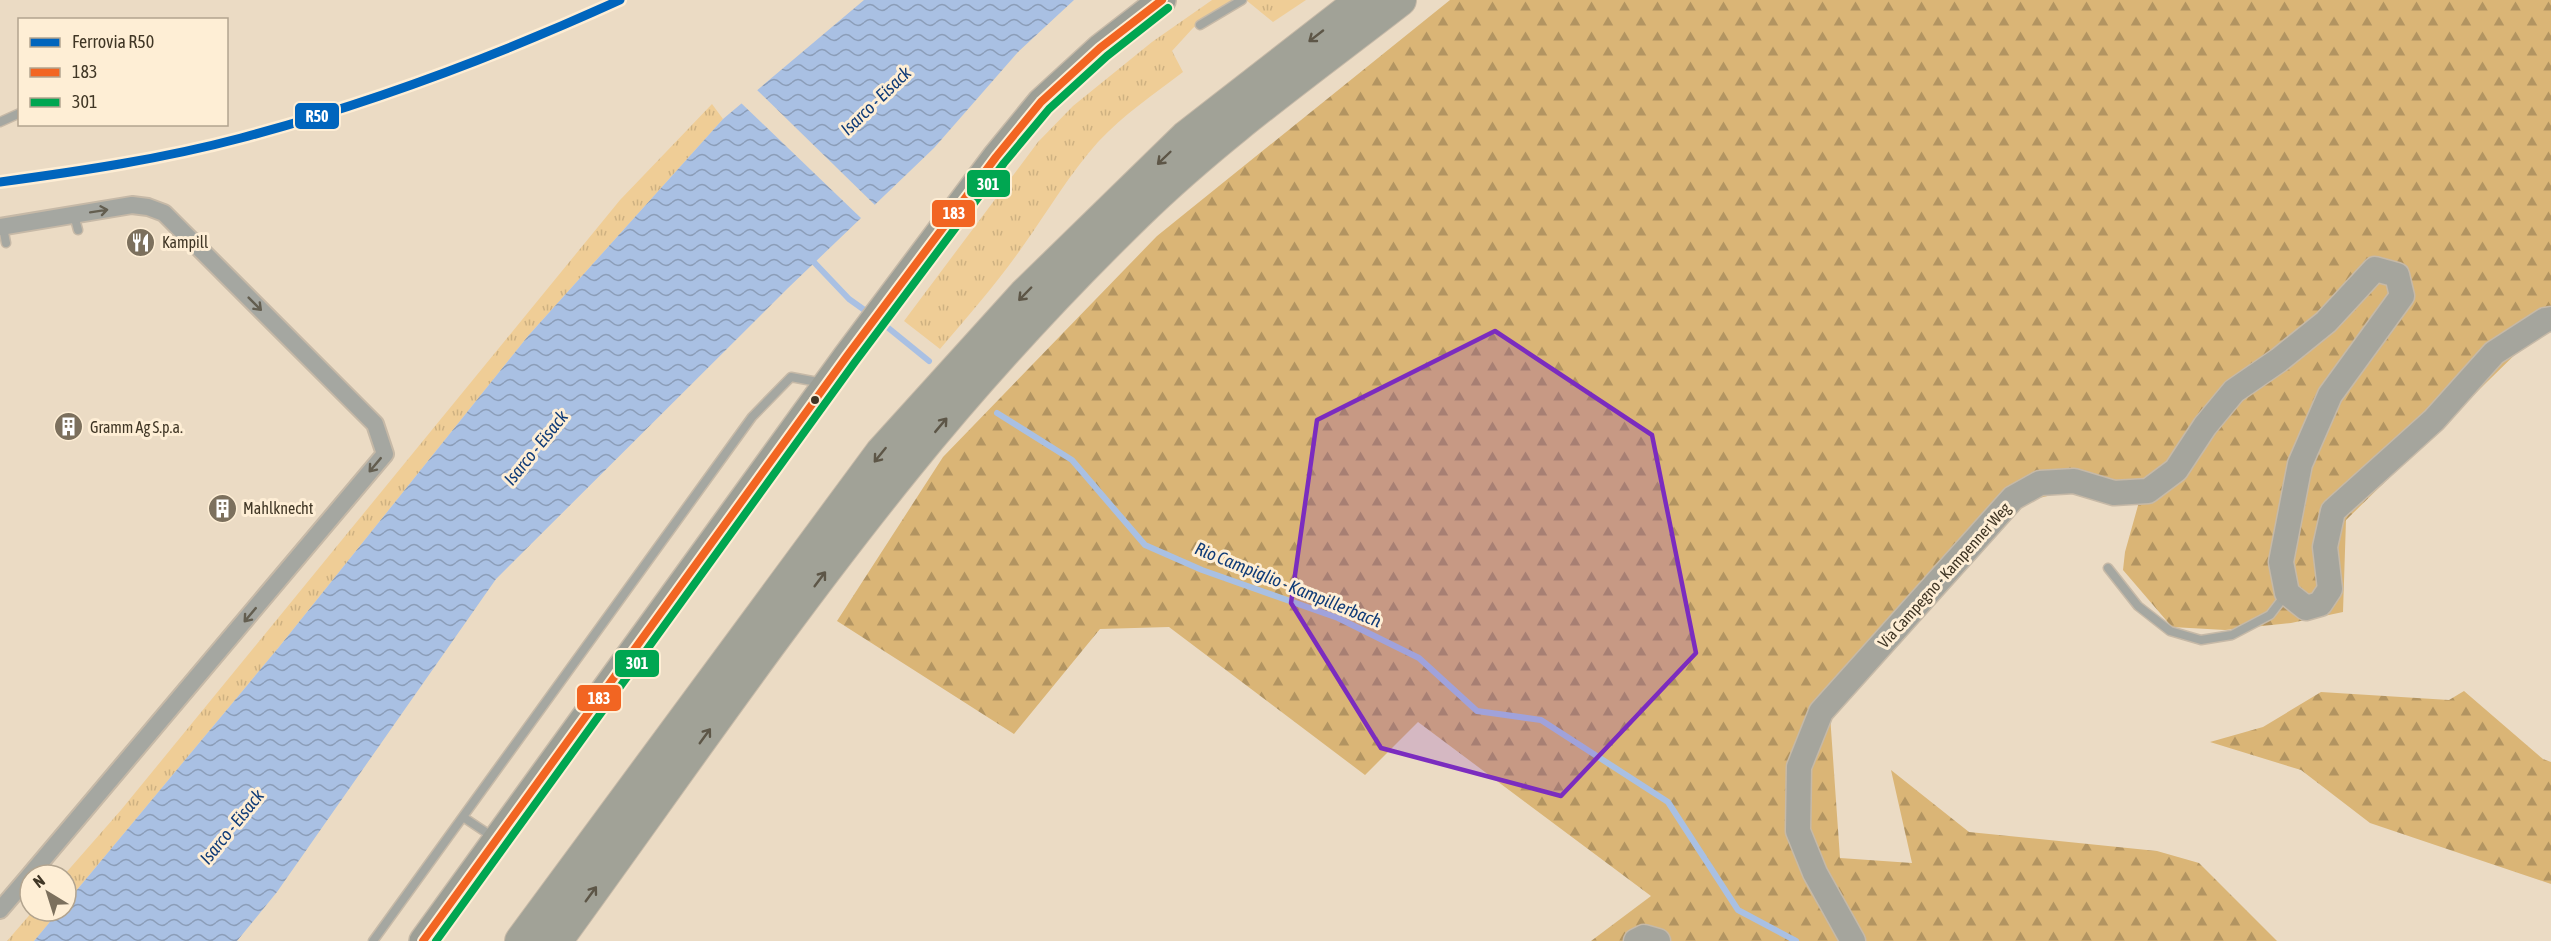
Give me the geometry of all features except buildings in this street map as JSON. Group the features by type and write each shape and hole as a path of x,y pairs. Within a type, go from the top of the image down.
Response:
{"highway":[{"path":"521,941 881,453 1025,294 1185,137 1362,0"},
{"path":"556,941 852,536 905,469 1017,338 1140,212 1206,152 1400,0"}],"main road":[{"path":"423,941 827,384 996,157 1041,102 1100,48 1162,0"}],"street":[{"path":"3,232 76,223 132,205 148,207 164,213 375,424 385,454 40,863"},
{"name":"Via Campegno - Kampenner Weg","path":"1853,941 1815,873 1798,831 1799,767 1821,712 2013,498 2040,483 2074,481 2114,493 2148,490 2176,470 2205,426 2234,391 2279,360 2326,322 2375,269 2397,275 2402,296 2330,395 2300,464 2281,562 2287,593"},
{"path":"2287,593 2306,608 2320,604 2330,589 2325,548 2333,511 2434,420 2494,353 2544,320 2551,319"},
{"path":"0,910 18,889"},
{"path":"1636,941 1644,937 1658,941"}],"lane":[{"path":"1200,25 1242,0"},
{"path":"0,122 18,114"},
{"path":"374,941 753,417 792,377 827,384"},
{"path":"2108,568 2138,606 2170,631 2201,640 2232,635 2270,615 2287,593"},
{"path":"463,817 497,840"}],"highlighted area":[{"path":"1495,331 1652,435 1696,653 1561,796 1381,748 1291,603 1317,420"}],"green space":[{"path":"1212,0 1233,0 1193,28 1172,51 1183,72 1128,114 1098,142 1069,179 1004,272 940,349 904,321 1038,142 1073,106 1152,42"},
{"path":"1246,0 1306,0 1273,22"},
{"path":"1450,0 2551,0 2551,332 2536,334 2346,520 2343,612 2291,623 2225,630 2172,627 2123,570 2125,552 2139,502 2090,499 2064,492 2027,501 1830,715 1840,858 1912,863 1891,770 1969,832 2157,851 2199,863 2277,941 1591,941 1651,896 1418,722 1365,775 1169,627 1100,629 1014,734 837,621 943,457 1157,236"},
{"path":"712,104 723,119 528,336 279,647 78,889 78,863 75,863 121,810 620,200"},
{"path":"2464,691 2543,759 2551,762 2551,884 2370,823 2301,770 2210,742 2263,727 2321,692 2449,700"},
{"path":"23,923 49,923 34,941 7,941"}],"water":[{"name":"Isarco - Eisack","path":"864,0 1074,0 1018,52 934,148 787,289 496,579 277,892 237,941 34,941 49,923 78,923 78,889 279,647 528,336 723,119"}],"pier":[{"path":"755,88 877,207 863,220 739,101"}],"waterway":[{"name":"Rio Campiglio - Kampillerbach","path":"810,258 849,299 870,314"},
{"name":"Rio Campiglio - Kampillerbach","path":"881,322 929,361"},
{"name":"Rio Campiglio - Kampillerbach","path":"997,413 1072,460 1145,545 1202,570 1338,618 1419,658 1477,711 1541,720 1668,802 1738,910 1796,941"}],"rail line":[{"name":"R50","path":"0,182 151,158 241,138 338,110 481,59 620,0"}],"transit line":[{"name":"183","path":"423,941 847,356 996,157 1041,102 1100,48 1162,0"},
{"name":"301","path":"436,941 855,362 1004,163 1049,109 1107,56 1168,8"}],"place":[{"name":"Kampill","path":"141,242"},
{"name":"Gramm Ag S.p.a.","path":"69,427"},
{"name":"Mahlknecht","path":"222,508"}]}
